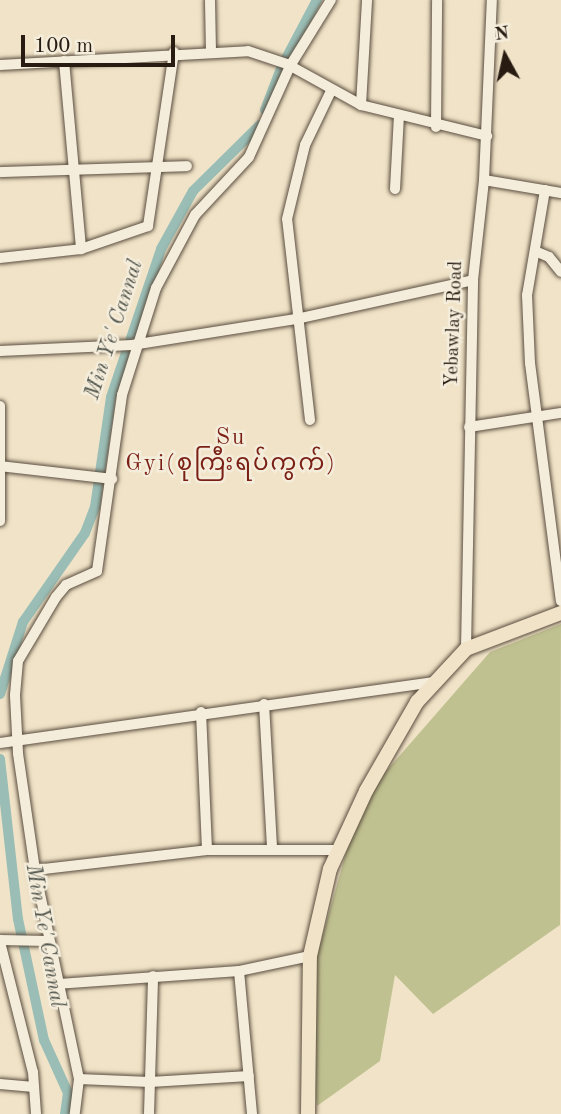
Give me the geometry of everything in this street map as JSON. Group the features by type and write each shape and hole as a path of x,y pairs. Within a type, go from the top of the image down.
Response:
{"main road":[{"path":"308,1114 310,956 338,850 388,748 435,682 466,649 561,613"}],"street":[{"path":"211,0 211,50"},
{"path":"75,1114 79,1079 35,870 17,740 18,661 66,585 97,571 122,394 135,344 156,288 195,215 249,158 289,65 331,0"},
{"path":"361,106 367,0"},
{"path":"436,127 438,0"},
{"name":"Yebawlay Road","path":"466,649 473,280 487,136 492,0"},
{"path":"0,65 211,50 263,54 289,65 361,106 436,127 487,136"},
{"path":"0,258 81,249 148,226 161,167 174,52"},
{"path":"64,61 71,166 81,249"},
{"path":"310,420 296,319 287,219 305,145 331,91"},
{"path":"395,189 398,115"},
{"path":"0,172 71,166 187,166"},
{"path":"484,180 561,193"},
{"path":"545,190 527,295 535,420 561,601"},
{"path":"535,251 549,257 561,272"},
{"path":"0,351 135,344 296,319 473,280"},
{"path":"0,406 0,521"},
{"path":"469,427 535,420 561,413"},
{"path":"1,466 112,479"},
{"path":"1,743 201,712 435,682"},
{"path":"264,704 272,848"},
{"path":"201,712 207,850"},
{"path":"35,870 207,850 338,850"},
{"path":"36,1114 34,1087 4,941 48,941"},
{"path":"59,984 239,971 310,956"},
{"path":"239,971 252,1114"},
{"path":"149,1114 153,976"},
{"path":"79,1079 150,1082 249,1076"},
{"path":"0,1084 34,1087"}],"green space":[{"path":"561,624 560,925 433,1014 395,975 380,1061 317,1106 304,1001 361,800 490,652"}],"waterway":[{"name":"Min Ye' Cannal","path":"265,110 282,66 317,0"},
{"name":"Min Ye' Cannal","path":"0,694 23,622 85,533 95,507 111,397 161,249 193,191 260,125"},
{"name":"Min Ye' Cannal","path":"0,759 18,919 44,1040 68,1093 65,1114"}],"district":[{"name":"Su Gyi(စုကြီးရပ်ကွက်)","path":"231,451"}]}
